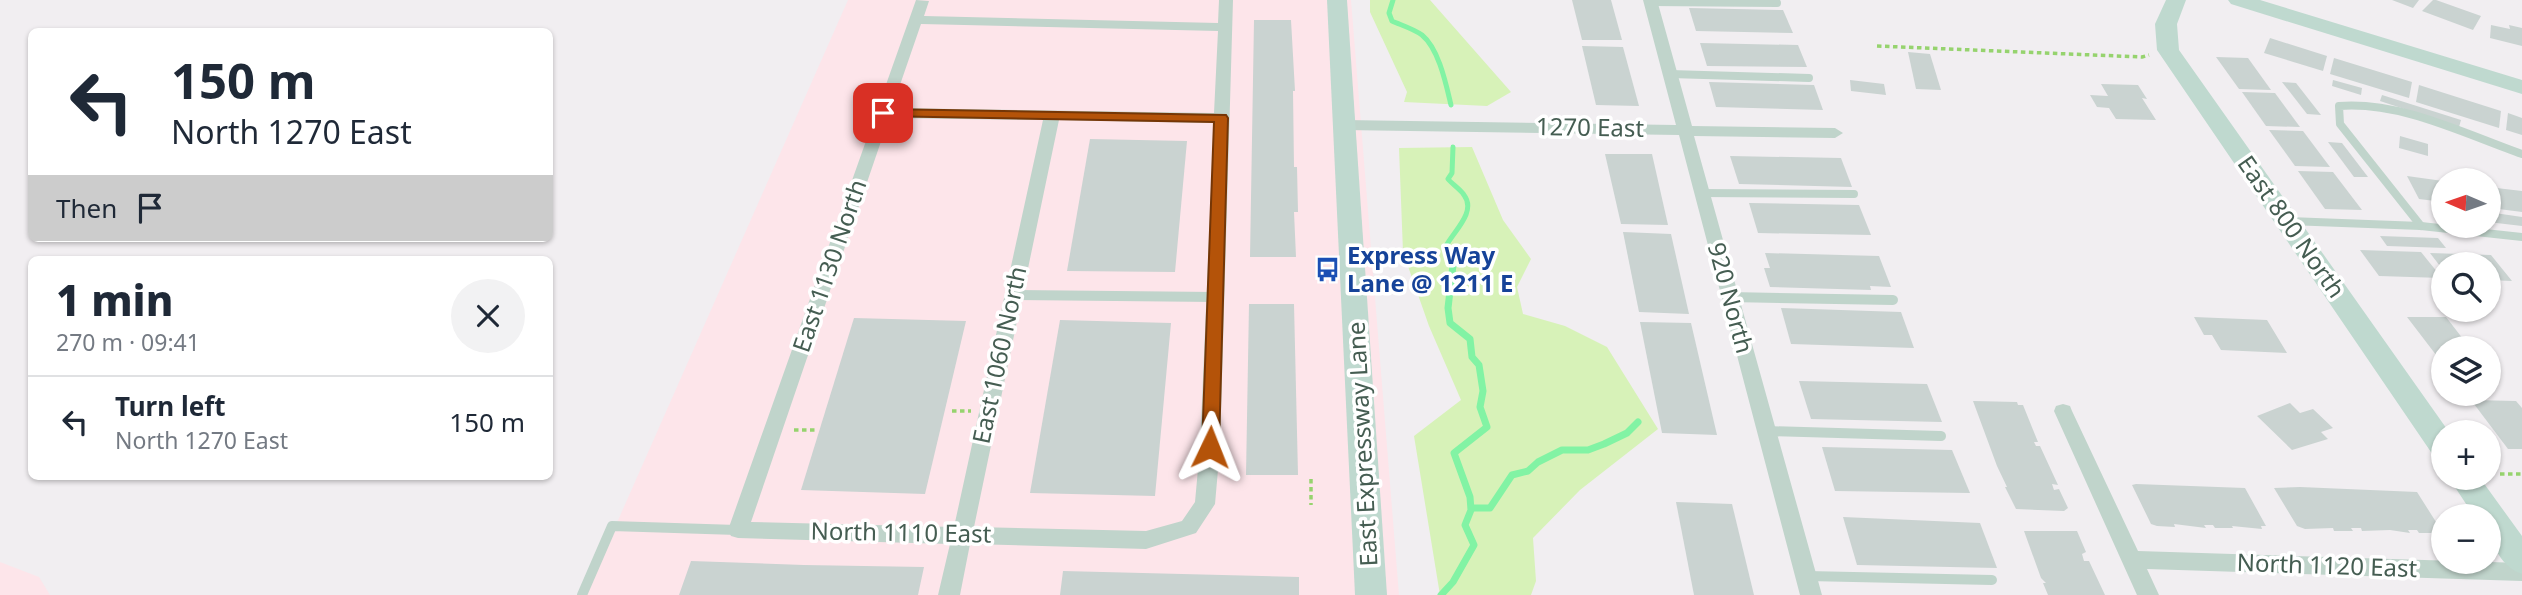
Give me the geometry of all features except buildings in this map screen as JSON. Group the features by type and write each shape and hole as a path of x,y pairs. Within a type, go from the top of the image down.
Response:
{"street":[{"path":"1215,297 1226,0"},
{"name":"East Expressway Lane","path":"1337,0 1371,595"},
{"path":"2168,50 2166,24 2176,0"},
{"path":"2238,0 2522,87"},
{"name":"East 1130 North","path":"738,530 922,1"},
{"name":"920 North","path":"1650,1 1811,595"},
{"path":"915,20 1225,27"},
{"name":"East 800 North","path":"2168,50 2431,430"},
{"path":"883,113 1221,118"},
{"name":"East 1060 North","path":"949,595 1052,116"},
{"name":"1270 East","path":"1344,125 1835,133"},
{"name":"North 1110 East","path":"738,530 1146,540 1189,527 1205,504 1207,487 1215,297"},
{"path":"2063,411 2148,595"},
{"path":"2472,490 2522,561"},
{"name":"North 1120 East","path":"2132,560 2522,572"}],"lane":[{"path":"1650,1 1777,3"},
{"path":"1670,74 1809,78"},
{"path":"2421,226 2340,124 2339,106 2351,103 2382,108 2522,154"},
{"path":"1701,193 1854,194"},
{"path":"2287,221 2421,226 2522,237"},
{"path":"1012,295 1215,297"},
{"path":"1729,297 1893,300"},
{"path":"1766,431 1941,436"},
{"name":"North 1110 East","path":"582,595 611,526 738,530"},
{"path":"1805,576 1993,580"}],"path":[{"path":"1877,46 2142,57 2168,50"},
{"path":"2501,474 2522,474"},
{"path":"1311,480 1311,505"}],"shaded area":[{"path":"848,0 1351,0 1399,595 585,595"},
{"path":"0,562 39,577 50,595 0,595"}],"green space":[{"path":"1370,0 1430,0 1511,92 1487,106 1404,102 1407,92 1370,12"},
{"path":"1472,147 1503,220 1531,259 1517,287 1523,314 1565,326 1607,347 1658,429 1580,490 1533,538 1536,581 1531,595 1440,595 1414,436 1461,400 1429,326 1403,252 1399,148"}],"waterway":[{"path":"1393,0 1389,13 1392,21 1422,35 1433,49 1441,67 1451,105"},
{"path":"1453,147 1452,173 1448,179 1464,195 1468,208 1446,246 1453,266"},
{"path":"1441,595 1453,582 1474,545 1465,525 1471,510 1470,497 1454,453 1487,427 1480,407 1483,391 1479,365 1472,357 1470,339 1450,323 1448,308 1453,266"},
{"path":"1472,508 1490,508 1512,475 1528,471 1538,462 1562,450 1588,450 1604,444 1627,433 1638,422"}],"place":[{"name":"Express Way Lane @ 1211 E","path":"1327,270"}],"route":[{"path":"883,113 1221,118 1210,447"}]}
